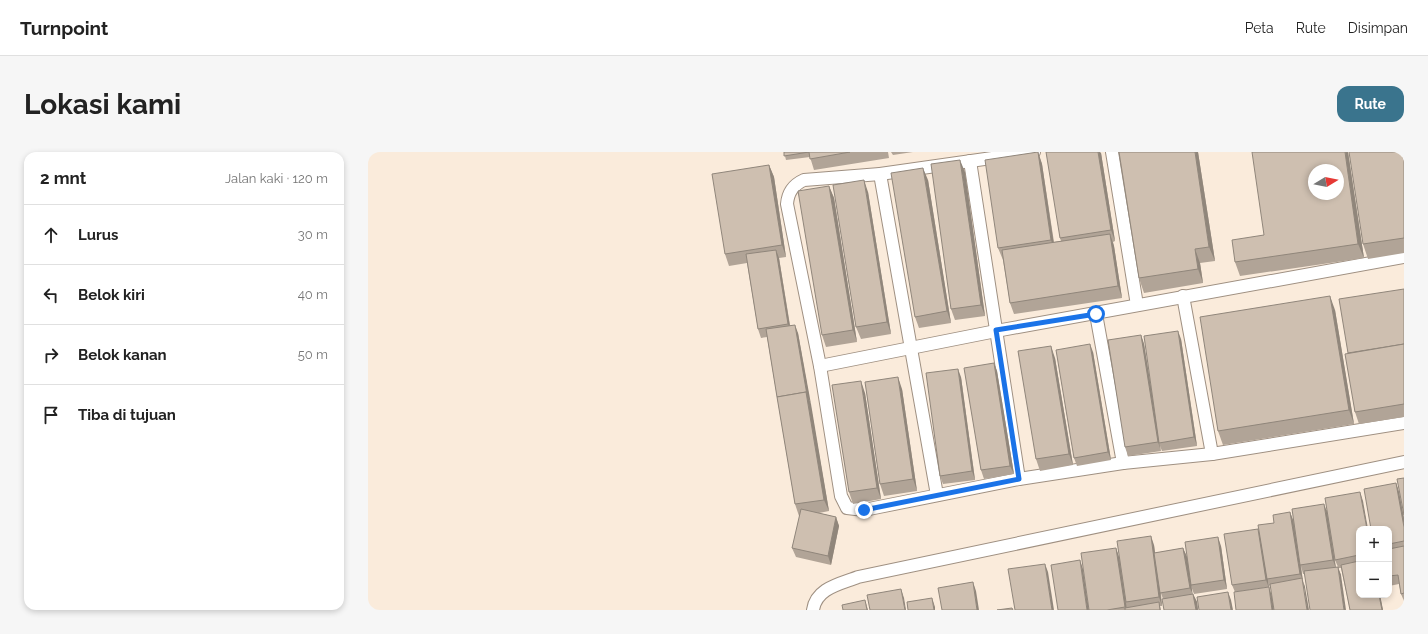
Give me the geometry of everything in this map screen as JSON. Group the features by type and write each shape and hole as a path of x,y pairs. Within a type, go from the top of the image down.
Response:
{"lane":[{"path":"1034,152 880,174 804,180 796,184 788,194 787,204 820,366 840,496 847,508 858,511 1019,479 1123,463 1212,454 1404,423"},
{"path":"1112,152 1137,305"},
{"path":"970,162 1019,479"},
{"path":"880,174 937,495"},
{"path":"820,366 996,330 1096,314 1183,296 1404,258"},
{"path":"1183,296 1212,454"},
{"path":"1096,314 1123,463"},
{"path":"813,610 813,605 823,590 858,577 1404,462"}],"building":[{"path":"784,152 809,152 784,156"},
{"path":"809,152 850,152 810,159"},
{"path":"1038,152 1051,240 998,248 985,160"},
{"path":"1046,152 1098,152 1111,230 1060,238"},
{"path":"1119,152 1195,152 1209,247 1195,249 1198,269 1139,278"},
{"path":"1252,152 1345,152 1358,244 1235,262 1232,240 1264,235"},
{"path":"1349,152 1404,152 1404,238 1363,244"},
{"path":"960,160 981,305 951,309 931,164"},
{"path":"769,165 782,245 725,254 712,174"},
{"path":"923,168 947,311 915,317 891,173"},
{"path":"864,180 887,322 856,327 833,185"},
{"path":"829,186 853,330 822,335 798,191"},
{"path":"1110,234 1118,286 1010,303 1002,250"},
{"path":"776,250 788,324 758,329 746,254"},
{"path":"1404,289 1404,344 1348,353 1339,299"},
{"path":"1330,296 1349,410 1218,431 1200,317"},
{"path":"795,325 807,395 806,392 777,397 766,329"},
{"path":"1178,331 1194,437 1159,443 1144,336"},
{"path":"1141,335 1158,442 1125,447 1108,340"},
{"path":"1090,344 1108,452 1074,458 1056,350"},
{"path":"1404,344 1404,404 1355,412 1345,354"},
{"path":"1051,346 1069,454 1036,459 1018,351"},
{"path":"994,363 1010,466 981,470 964,368"},
{"path":"958,369 972,471 940,476 926,373"},
{"path":"898,377 913,479 880,484 865,382"},
{"path":"861,381 877,488 849,492 832,385"},
{"path":"806,392 824,500 795,504 777,397"},
{"path":"1404,478 1404,515 1397,479"},
{"path":"1396,483 1404,527 1404,541 1392,543 1392,526 1370,526 1364,489"},
{"path":"1360,492 1366,526 1356,526 1356,556 1335,560 1325,498"},
{"path":"1324,504 1333,560 1300,565 1292,509"},
{"path":"801,509 836,517 828,556 792,548"},
{"path":"1290,512 1300,574 1267,579 1258,525 1274,523 1273,515"},
{"path":"1258,529 1266,580 1232,585 1224,534"},
{"path":"1151,536 1159,597 1126,602 1117,541"},
{"path":"1218,537 1224,580 1191,585 1185,542"},
{"path":"1404,546 1404,593 1401,594 1398,575 1392,576 1392,548"},
{"path":"1116,548 1125,607 1107,610 1089,610 1081,553"},
{"path":"1183,548 1190,588 1160,593 1154,553"},
{"path":"1080,560 1087,610 1058,610 1051,565"},
{"path":"1356,562 1356,598 1380,598 1382,610 1350,610 1341,565"},
{"path":"1045,564 1052,610 1015,610 1008,569"},
{"path":"1338,567 1344,610 1310,610 1304,571"},
{"path":"1302,578 1307,610 1274,610 1270,584"},
{"path":"973,582 977,610 942,610 938,588"},
{"path":"1269,587 1272,610 1236,610 1234,592"},
{"path":"901,589 905,610 870,610 867,595"},
{"path":"1228,592 1231,610 1199,610 1197,597"},
{"path":"1193,594 1196,610 1164,610 1162,599"},
{"path":"932,598 934,610 908,610 907,602"},
{"path":"865,600 867,610 843,610 842,605"},
{"path":"1159,602 1160,610 1125,610 1125,608"},
{"path":"1012,608 1013,610 997,610"}],"route":[{"path":"864,510 1019,479 996,330 1096,314"}]}
